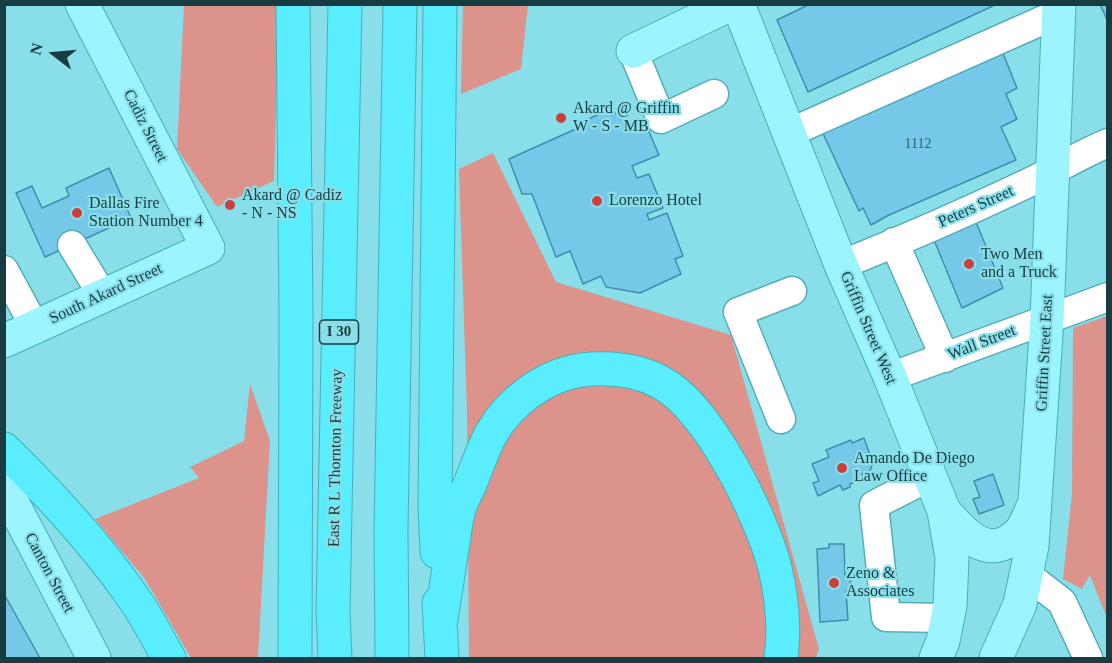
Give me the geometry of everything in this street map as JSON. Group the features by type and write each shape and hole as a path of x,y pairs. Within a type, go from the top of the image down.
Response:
{"highway":[{"name":"East R L Thornton Freeway","path":"335,658 333,611 345,4"},
{"path":"392,658 391,518 400,4"},
{"path":"440,4 435,507 442,658"},
{"path":"293,6 296,316 295,658"},
{"path":"440,626 458,513 492,433 514,404 537,386 566,373 596,368 636,372 662,382 684,399 721,448 763,530 775,568 782,606 781,658"},
{"path":"4,448 41,485 92,545 139,607 169,658"}],"main road":[{"name":"Cadiz Street","path":"82,4 208,248"},
{"path":"633,51 731,4"},
{"name":"Griffin Street West","path":"738,4 841,265 890,377 944,511 951,558 949,612 943,641 936,658"},
{"name":"Griffin Street East","path":"996,658 1023,589 1032,546 1047,319 1059,9"},
{"name":"South Akard Street","path":"4,340 208,248"},
{"name":"Canton Street","path":"4,488 94,658"},
{"path":"944,511 965,535 984,546 1001,545 1019,534 1035,502"},
{"path":"949,612 969,573 983,563 1000,564 1023,589"}],"street":[{"path":"789,133 1059,9"},
{"path":"633,51 661,119 714,94"},
{"name":"Peters Street","path":"841,265 978,206 1107,143"},
{"path":"894,242 945,357"},
{"path":"72,245 103,296"},
{"path":"4,270 35,327"},
{"path":"781,418 738,312 792,291"},
{"name":"Wall Street","path":"890,377 1107,297"},
{"path":"931,476 874,505 886,617 949,612"},
{"path":"1023,589 1062,602 1088,658"}],"shaded area":[{"path":"184,5 279,5 274,181 217,207 177,149"},
{"path":"463,5 528,5 521,69 461,94"},
{"path":"493,153 556,282 731,335 819,649 816,658 469,658 467,413 459,169"},
{"path":"1108,316 1107,618 1090,575 1082,589 1063,579 1072,493 1073,328"},
{"path":"250,384 270,441 258,658 191,658 145,579 95,519 199,478 190,467 244,441"}],"building":[{"path":"810,4 997,4 808,92 777,20"},
{"path":"1100,4 1108,4 1108,22"},
{"path":"1000,46 1017,88 1006,94 1017,119 1001,127 1016,160 871,225 863,208 859,211 820,127"},
{"name":"Lorenzo Hotel","path":"609,110 612,115 620,111 628,126 644,120 659,155 632,166 637,178 649,174 663,208 647,214 649,220 667,213 683,256 675,259 681,274 640,293 606,287 601,276 583,284 570,251 556,257 532,194 522,194 509,159 580,127 579,123"},
{"name":"Dallas Fire Station Number 4","path":"109,168 131,218 45,257 16,193 32,186 42,208 69,196 66,188"},
{"name":"Two Men and a Truck","path":"976,222 1003,288 962,308 934,240"},
{"name":"Amando De Diego Law Office","path":"864,438 873,463 870,471 862,474 863,478 850,484 850,487 843,490 840,485 818,496 813,483 819,481 812,464 829,457 826,450 851,440 852,443"},
{"path":"993,474 1004,505 979,514 973,499 980,497 974,481"},
{"name":"Zeno & Associates","path":"829,544 844,544 845,576 850,576 851,590 846,591 848,620 820,622 817,549 829,548"},
{"path":"4,594 40,658 4,658"}],"place":[{"name":"Akard @ Griffin W - S - MB","path":"561,118"},
{"name":"Lorenzo Hotel","path":"597,201"},
{"name":"Akard @ Cadiz - N - NS","path":"230,205"},
{"name":"Dallas Fire Station Number 4","path":"77,213"},
{"name":"Two Men and a Truck","path":"969,264"},
{"name":"Amando De Diego Law Office","path":"842,468"},
{"name":"Zeno & Associates","path":"834,583"}]}
